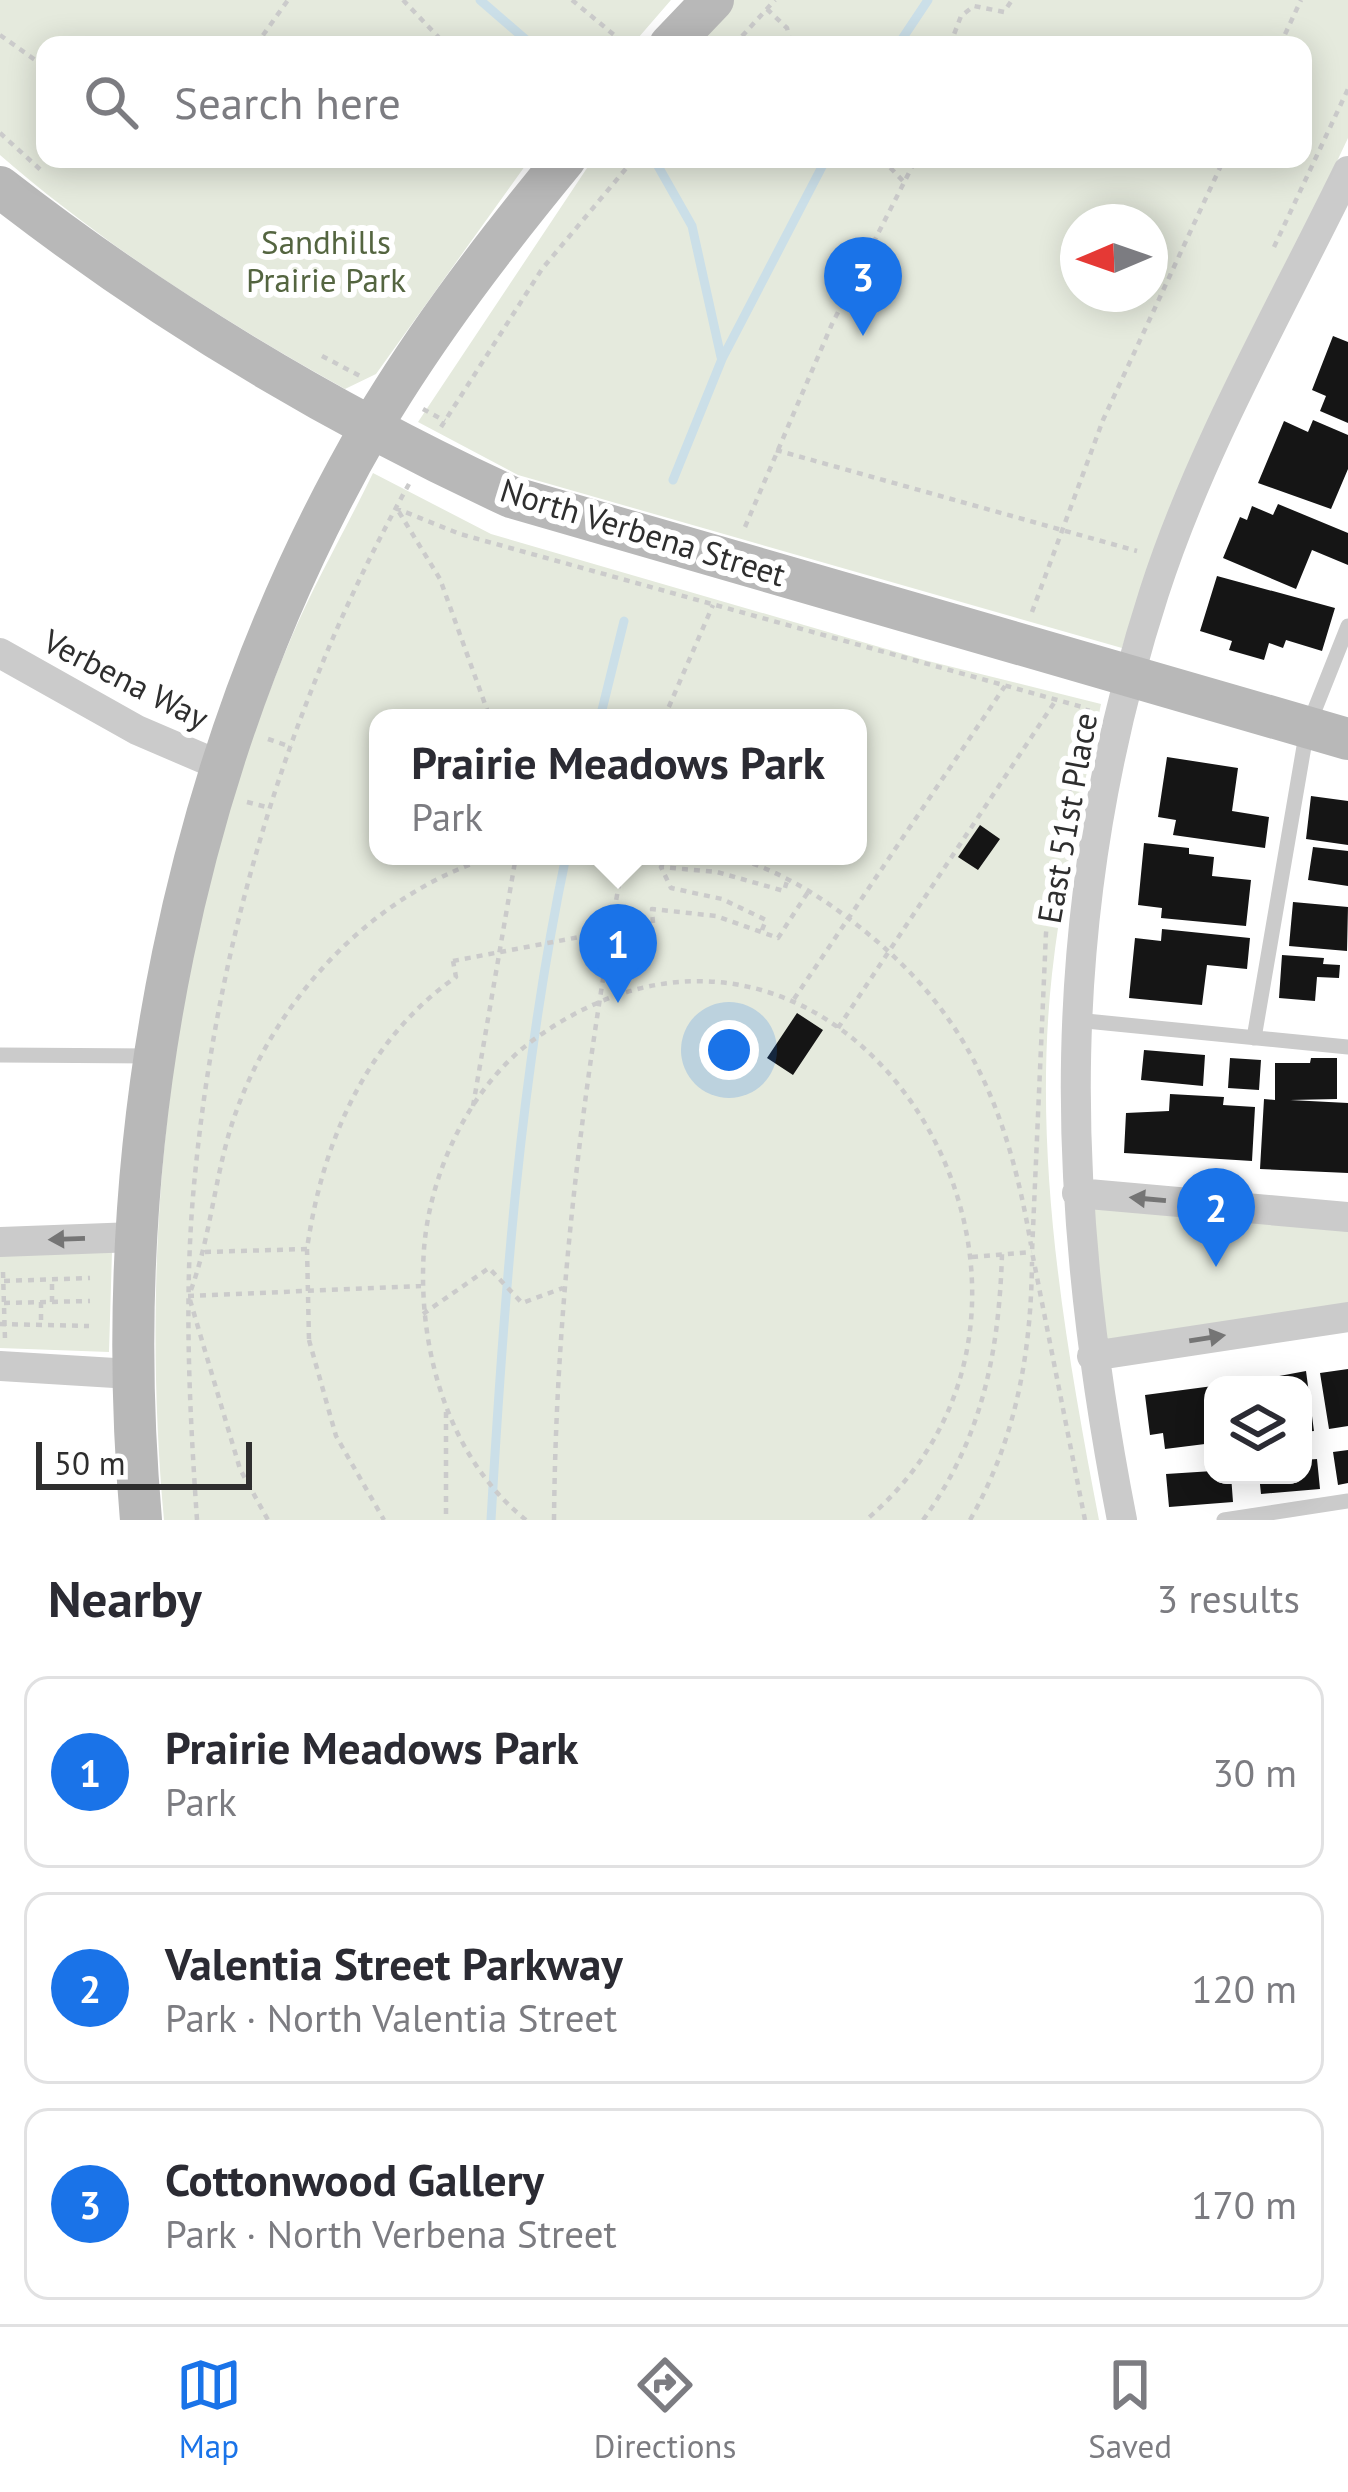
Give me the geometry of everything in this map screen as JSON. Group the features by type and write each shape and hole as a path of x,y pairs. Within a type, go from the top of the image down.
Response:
{"street":[{"path":"678,36 712,0"},
{"path":"141,1520 131,1374 135,1237 156,1056 194,866 233,784 278,612 372,427 486,255 558,168"},
{"name":"East 51st Place","path":"1122,1520 1092,1356 1077,1193 1077,968 1130,676 1193,492 1348,171"},
{"name":"North Verbena Street","path":"0,187 116,275 372,427 512,497 1328,734"},
{"name":"Verbena Way","path":"0,653 233,784"},
{"path":"1077,1193 1348,1217"},
{"path":"1,1249 135,1237"},
{"path":"1092,1356 1348,1316"},
{"path":"2,1355 131,1374"}],"lane":[{"path":"1254,1038 1328,734 1348,626"},
{"path":"1074,1020 1348,1047"},
{"path":"0,1054 156,1056"},
{"path":"1224,1520 1298,1514 1348,1501"}],"path":[{"path":"262,36 288,0"},
{"path":"403,0 437,36"},
{"path":"572,0 615,36"},
{"path":"742,36 775,0"},
{"path":"953,36 961,16 974,6 1004,12 1012,0"},
{"path":"1284,36 1301,0"},
{"path":"767,9 788,28 789,36"},
{"path":"0,35 36,61"},
{"path":"1312,165 1348,89"},
{"path":"0,133 36,165"},
{"path":"39,168 49,177"},
{"path":"431,413 445,421 542,269 626,168"},
{"path":"891,168 903,181"},
{"path":"743,533 776,450 911,168"},
{"path":"1031,613 1103,420 1220,168"},
{"path":"1271,252 1311,168"},
{"path":"316,353 358,375"},
{"path":"776,450 1137,551"},
{"path":"197,1520 188,1296 196,1165 226,982 270,808 291,747 404,493"},
{"path":"395,508 460,534 1088,709"},
{"path":"395,508 410,522 440,580 487,709"},
{"path":"668,709 713,604"},
{"path":"794,999 1006,686"},
{"path":"838,1028 1056,700"},
{"path":"263,737 291,747"},
{"path":"233,784 270,808"},
{"path":"268,1520 240,1468 188,1296 205,1252 213,1188 237,1109 273,1036 319,969 408,896 464,865"},
{"path":"473,1106 514,865"},
{"path":"554,1520 563,1288 594,1003 622,865"},
{"path":"754,865 810,889 890,950 948,1015 988,1084 1017,1166 1085,1520"},
{"path":"762,930 766,920 722,899 670,888 661,867 717,872 784,891 788,878"},
{"path":"384,1520 336,1436 310,1340 307,1249 314,1200 342,1117 384,1047 410,1016 456,977 453,962 653,923 652,909 716,916 778,938 810,889"},
{"path":"446,1520 446,1406 423,1314 421,1286 434,1188 473,1106 524,1046 594,1003 663,984 726,985 794,999 838,1028 887,1067 922,1112 953,1176 972,1257 970,1324 937,1432 908,1476 866,1520"},
{"path":"1,1249 2,1355"},
{"path":"205,1252 307,1249"},
{"path":"972,1257 1032,1252"},
{"path":"970,1520 989,1487 1024,1380 1032,1252"},
{"path":"923,1520 947,1486 986,1392 1000,1316 1002,1254"},
{"path":"423,1314 489,1268 522,1303 563,1288"},
{"path":"4,1281 90,1278"},
{"path":"52,1280 52,1302"},
{"path":"188,1296 421,1286"},
{"path":"4,1303 90,1301"},
{"path":"40,1302 41,1325"},
{"path":"2,1324 89,1326"},
{"path":"52,1325 52,1346"},
{"path":"446,1406 488,1481 526,1520"}],"green space":[{"name":"Sandhills Prairie Park","path":"0,0 671,0 640,36 36,36 36,168 524,168 376,374 345,389 166,281 0,155"},
{"path":"731,0 1348,0 1348,138 1154,549 1122,648 518,475 418,422 587,168 1312,168 1312,36 696,36"},
{"path":"373,473 491,534 924,660 1101,704 1056,940 1046,1111 1055,1248 1099,1520 164,1520 156,1295 173,1070 192,958 218,849 251,741 301,615"},
{"path":"1077,1193 1348,1217 1348,1317 1092,1356"},
{"path":"112,1252 109,1352 0,1348 0,1254"}],"building":[{"path":"1333,336 1348,342 1348,423 1320,411 1326,396 1312,390"},
{"path":"1313,420 1348,435 1348,469 1331,509 1258,483 1284,421 1308,432"},
{"path":"1278,504 1348,533 1348,565 1312,550 1296,589 1223,558 1240,517 1247,520 1252,506 1273,515"},
{"path":"1217,576 1335,608 1322,651 1286,640 1283,648 1269,643 1264,660 1229,650 1232,641 1200,631"},
{"path":"1167,757 1238,768 1232,811 1269,817 1265,848 1173,835 1176,820 1158,817"},
{"path":"1311,796 1348,801 1348,845 1306,839"},
{"path":"980,825 1000,839 978,870 958,857"},
{"path":"1144,843 1189,848 1189,854 1214,857 1212,876 1251,880 1246,926 1161,918 1162,908 1138,905"},
{"path":"1313,847 1348,851 1348,886 1308,880"},
{"path":"1293,902 1348,907 1347,951 1289,946"},
{"path":"1162,929 1250,938 1247,969 1207,965 1202,1005 1129,998 1135,938 1161,941"},
{"path":"1282,955 1324,958 1323,964 1340,965 1339,978 1317,977 1315,1001 1279,998"},
{"path":"797,1013 823,1030 793,1075 767,1058"},
{"path":"1144,1050 1205,1055 1203,1086 1141,1080"},
{"path":"1230,1058 1261,1060 1259,1090 1228,1088"},
{"path":"1311,1058 1337,1058 1337,1099 1290,1100 1348,1103 1348,1173 1260,1169 1264,1099 1275,1100 1275,1063 1310,1063"},
{"path":"1170,1094 1224,1097 1223,1105 1255,1107 1252,1161 1124,1153 1126,1113 1169,1111"},
{"path":"1348,1369 1348,1426 1329,1429 1320,1373"},
{"path":"1204,1387 1204,1444 1165,1449 1163,1433 1150,1435 1145,1395"},
{"path":"1348,1450 1348,1483 1338,1485 1333,1452"},
{"path":"1312,1459 1317,1459 1320,1489 1261,1494 1260,1484 1312,1484"},
{"path":"1204,1472 1204,1484 1232,1484 1233,1502 1169,1507 1166,1474"}],"waterway":[{"path":"480,0 522,36"},
{"path":"904,36 928,0"},
{"path":"659,168 692,226 721,357"},
{"path":"673,480 722,359 821,168"},
{"path":"602,709 624,621"},
{"path":"491,1520 525,1104 564,865"}],"place":[{"name":"Cottonwood Gallery","path":"863,336"},
{"name":"Prairie Meadows Park","path":"618,1003"},
{"name":"Valentia Street Parkway","path":"1216,1267"}]}
